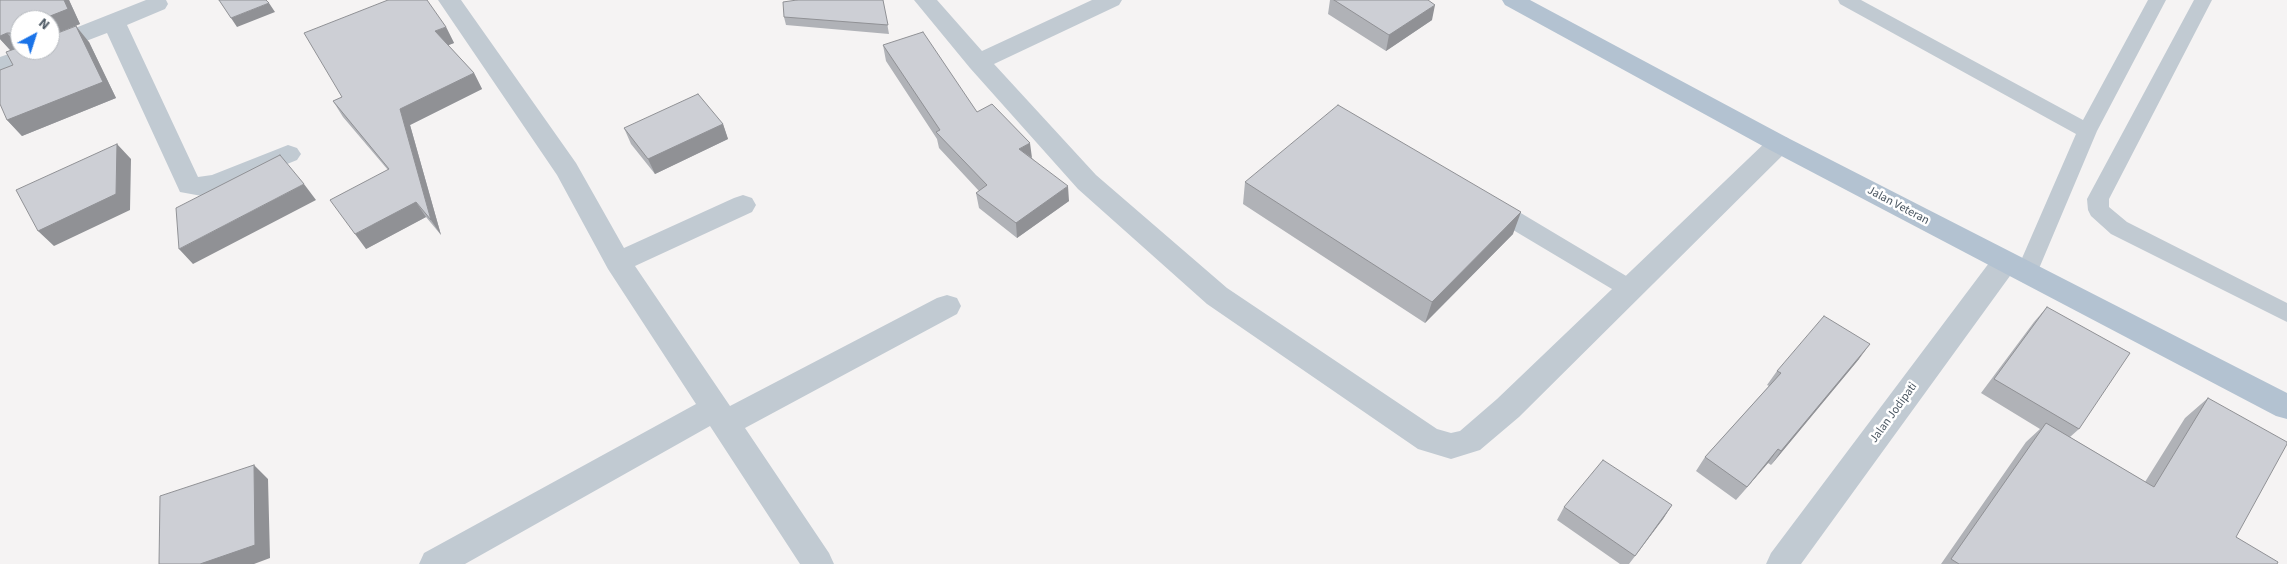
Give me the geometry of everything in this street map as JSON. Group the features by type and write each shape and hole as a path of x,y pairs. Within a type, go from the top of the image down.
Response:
{"main road":[{"name":"Jalan Veteran","path":"1512,0 1779,144 2287,407"}],"street":[{"path":"449,0 567,170 618,262 818,564"},
{"path":"925,0 978,62 1087,182 1217,296 1429,440 1451,446 1469,441 1508,408 1779,144"},
{"path":"978,62 1111,0"},
{"path":"60,43 161,1"},
{"path":"114,22 189,185 202,187 218,183 288,154"},
{"path":"0,66 16,60"},
{"path":"618,262 744,205"},
{"name":"Jalan Jodipati","path":"1782,564 2016,267"},
{"path":"435,564 719,416 947,306"}],"lane":[{"path":"1847,0 2086,131"},
{"path":"2016,267 2086,131 2158,0"},
{"path":"2203,0 2098,199 2099,210 2119,228 2287,313"},
{"path":"1473,195 1630,289"}],"building":[{"path":"0,0 64,0 68,9 60,12 60,10 10,10 10,33 0,36"},
{"path":"219,0 266,0 269,3 231,18"},
{"path":"388,0 427,0 446,27 435,31 474,73 400,109 431,220 416,202 355,234 330,200 389,169 333,101 342,97 304,33"},
{"path":"797,0 883,0 888,25 784,17 783,2"},
{"path":"1334,0 1428,0 1435,5 1389,35"},
{"path":"76,26 103,82 7,120 0,104 0,70 13,65 10,60 60,60 60,32"},
{"path":"923,32 977,112 992,104 1030,143 1019,149 1068,186 1016,223 976,193 987,185 936,132 940,130 883,45"},
{"path":"10,51 10,59 6,52"},
{"path":"698,94 723,124 648,159 624,128"},
{"path":"1338,105 1521,212 1432,302 1245,182"},
{"path":"117,144 116,194 38,231 16,190"},
{"path":"280,155 304,184 179,249 176,208"},
{"path":"2047,307 2130,353 2079,429 1994,379"},
{"path":"1824,316 1870,344 1781,451 1778,449 1747,487 1705,457 1781,373 1777,371"},
{"path":"2208,398 2287,442 2236,537 2278,562 2277,564 1959,564 1951,559 2046,423 2154,487"},
{"path":"1603,460 1672,505 1635,556 1564,507"},
{"path":"254,465 255,545 200,564 159,564 160,496"}]}
